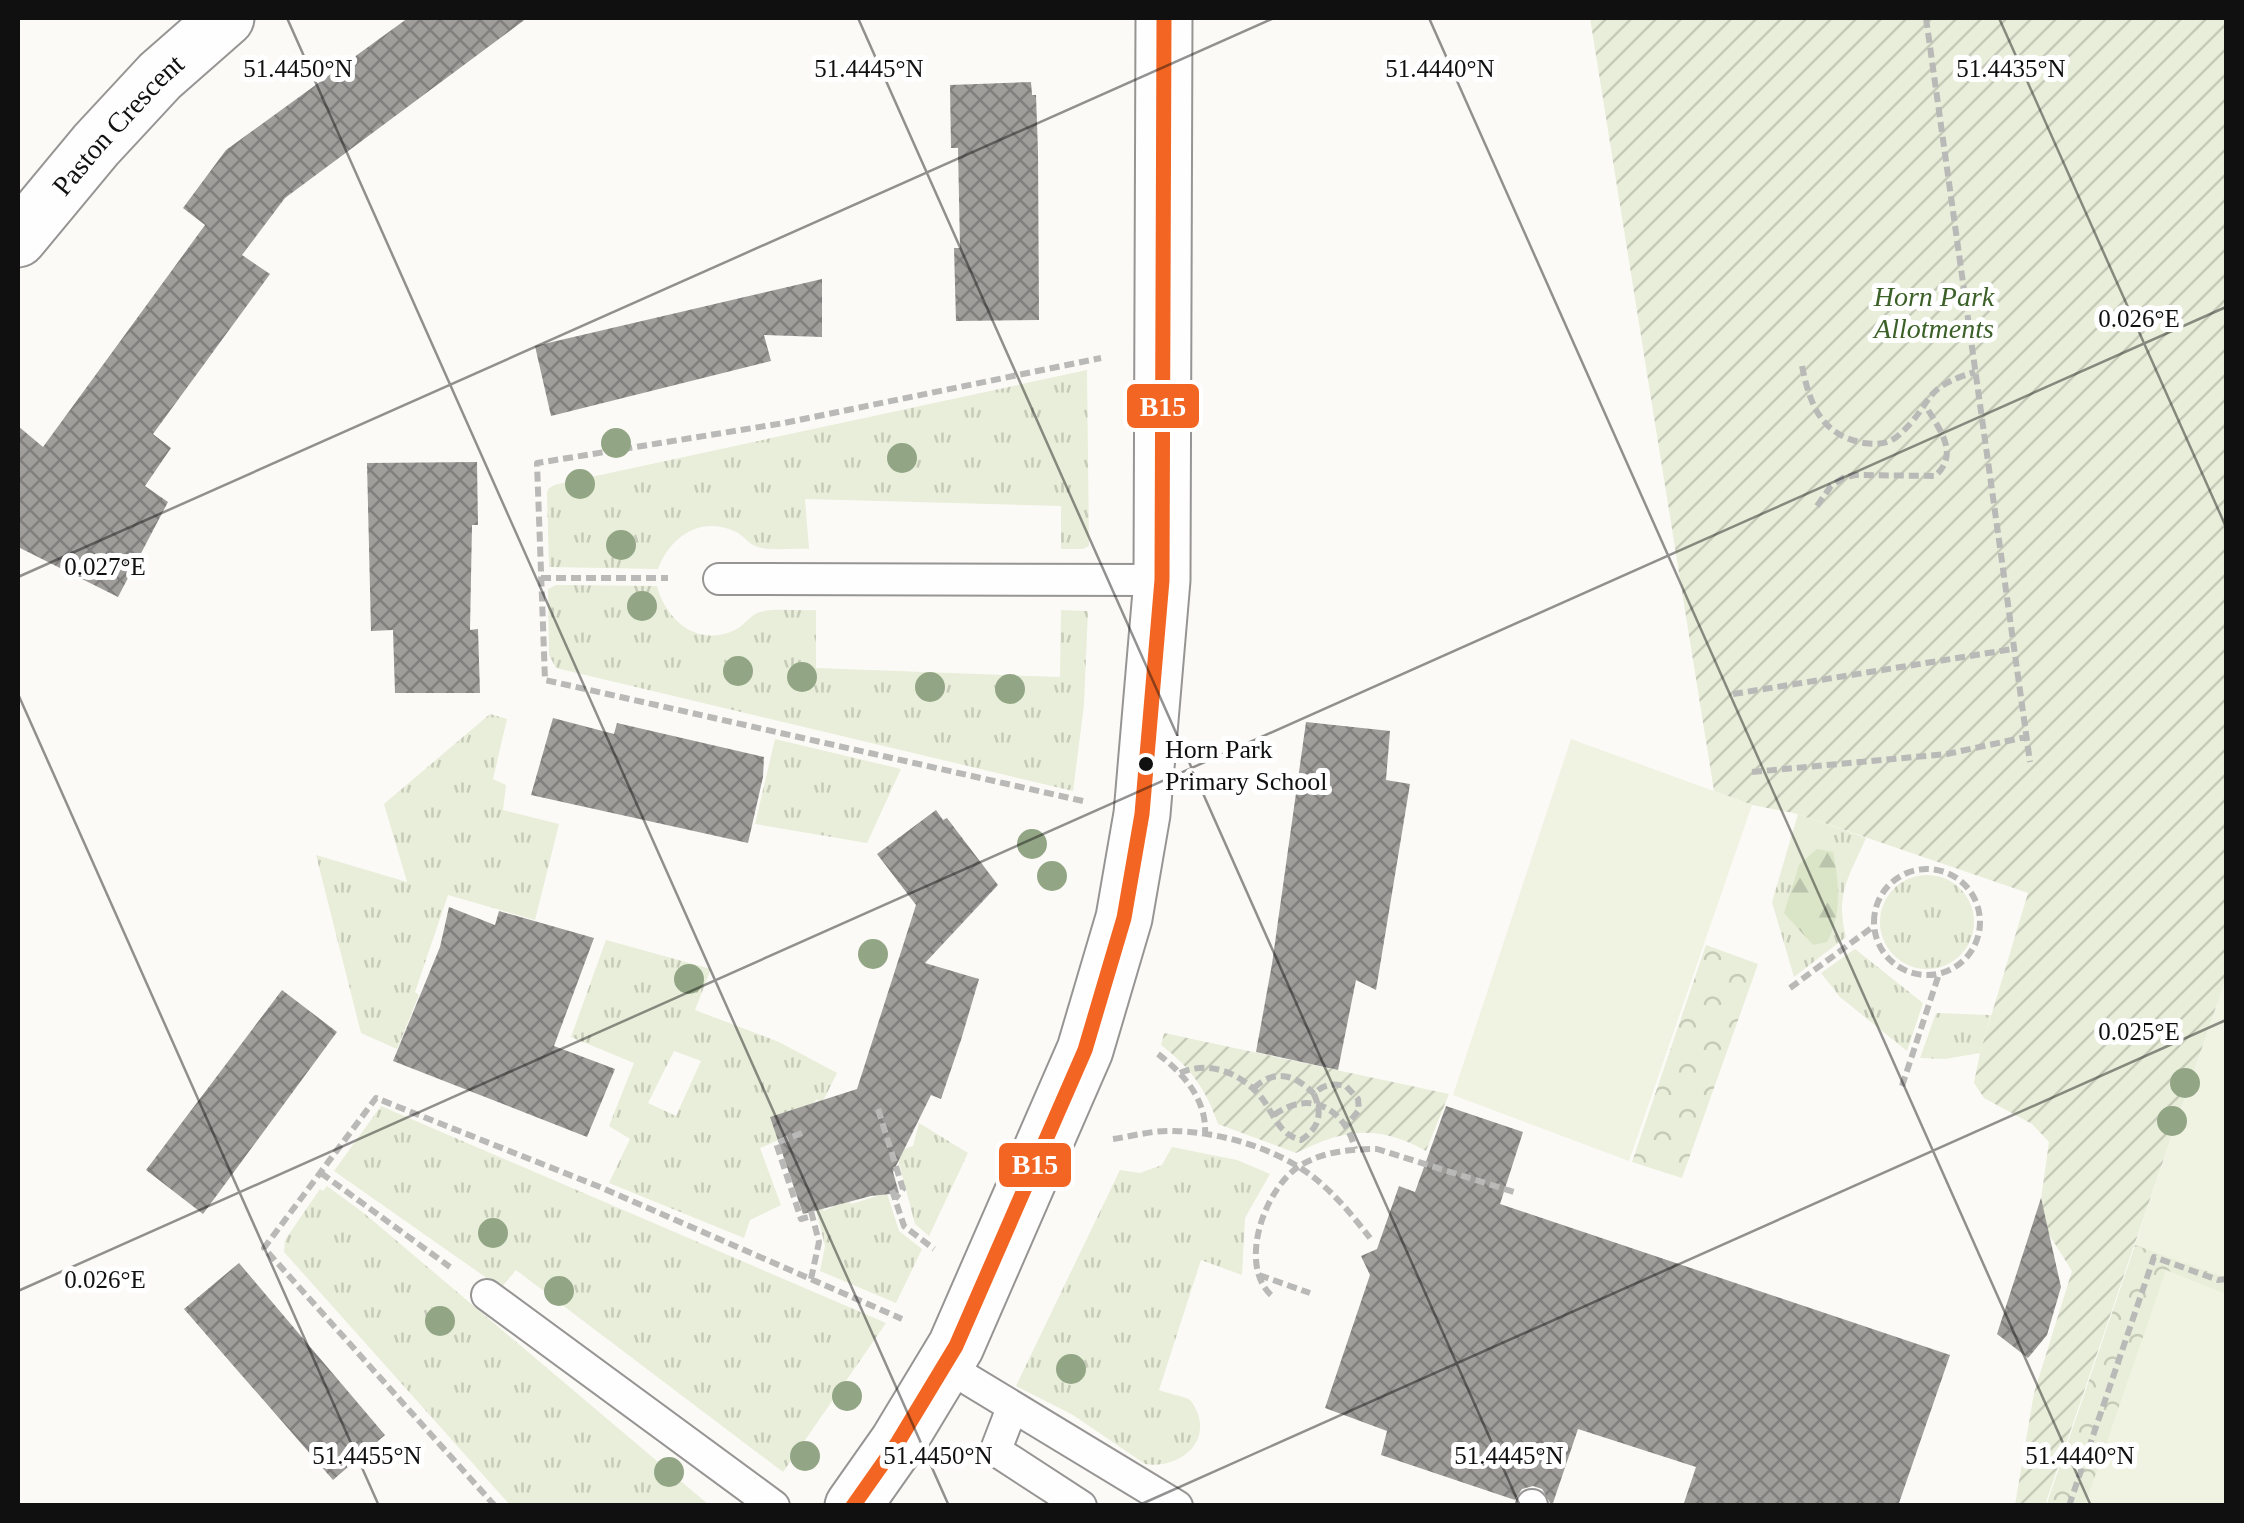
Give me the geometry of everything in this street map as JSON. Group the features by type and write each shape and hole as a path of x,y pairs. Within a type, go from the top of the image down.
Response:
{"street":[{"name":"Paston Crescent","path":"20,231 160,76 226,18"},
{"path":"852,1506 946,1366 1041,1155 1100,1007 1124,918 1142,814 1162,580 1164,18"}],"lane":[{"path":"720,578 1162,580"},
{"path":"487,1295 774,1506"},
{"path":"946,1366 1176,1506"},
{"path":"1012,1408 997,1448 1000,1454 1081,1506"}],"path":[{"path":"1926,18 2030,762"},
{"path":"1802,366 1809,397 1819,418 1832,432 1856,441 1885,443 1900,435 1935,388 1975,372"},
{"path":"1817,506 1842,478 1874,473 1935,476 1947,466 1950,454 1924,403"},
{"path":"541,578 668,578"},
{"path":"1733,694 2013,649"},
{"path":"1752,772 1947,754 2026,737"},
{"path":"1937,870 1962,882 1977,903 1980,930 1976,942 1960,964 1939,974 1908,971 1894,963 1883,952 1874,926 1880,898 1900,876 1912,871 1937,870"},
{"path":"1790,988 1874,926"},
{"path":"1902,1086 1939,974"},
{"path":"1158,1054 1180,1072 1200,1102 1205,1134"},
{"path":"1180,1072 1200,1066 1214,1067 1254,1088 1285,1133 1300,1140 1316,1129 1320,1106 1301,1080 1283,1075 1262,1080 1254,1088"},
{"path":"1314,1094 1330,1084 1353,1090 1359,1110 1348,1125"},
{"path":"1274,1116 1287,1106 1320,1106 1348,1125 1355,1149"},
{"path":"878,1109 903,1189 895,1199"},
{"path":"1132,1136 1170,1130 1221,1136 1281,1158 1312,1176 1370,1238"},
{"path":"802,1132 776,1144 801,1219 811,1214 820,1242 811,1279"},
{"path":"1271,1295 1258,1275 1257,1237 1262,1218 1281,1184 1296,1167 1317,1156 1378,1149 1514,1192"},
{"path":"320,1173 487,1295"},
{"path":"892,1190 904,1226 925,1242"},
{"path":"2070,1506 2154,1257 2218,1280 2226,1278"},
{"path":"1258,1275 1310,1293"}],"green space":[{"name":"Horn Park Allotments","path":"1590,18 2226,18 2226,978 2045,1505 2015,1505 2034,1393 2072,1271 2045,1228 2041,1199 2049,1142 2032,1124 1984,1098 1974,1083 2028,893 1798,814 1752,805 1714,791"},
{"path":"1087,370 1089,546 1083,549 1061,549 1061,506 805,499 809,549 759,547 734,531 709,526 678,539 658,569 549,567 547,494 554,485"},
{"path":"556,585 657,586 676,620 685,628 708,636 735,630 760,612 816,610 816,668 1060,677 1061,610 1088,611 1084,705 1073,791 556,668 549,655 548,589"},
{"path":"490,714 507,719 493,779 506,785 503,810 559,824 535,920 448,895 415,992 419,995 397,1049 361,1033 316,855 407,882 384,804"},
{"path":"775,739 901,769 867,843 755,824"},
{"path":"1571,739 1752,805 1629,1161 1453,1095"},
{"path":"1798,814 1866,838 1843,897 1846,937 1794,977 1772,902"},
{"path":"1817,849 1833,852 1838,898 1827,942 1813,945 1784,913 1799,865"},
{"path":"1927,875 1945,878 1960,889 1971,904 1971,940 1960,955 1945,966 1927,969 1909,966 1894,955 1883,940 1880,922 1883,904 1894,889 1909,878"},
{"path":"606,940 711,969 695,1010 779,1042 837,1073 821,1105 817,1099 781,1139 760,1148 781,1205 750,1220 744,1238 609,1183 630,1139 609,1126 634,1063 571,1037","holes":["674,1051 701,1061 676,1116 648,1103"]},
{"path":"1706,945 1758,964 1682,1178 1632,1162"},
{"path":"1855,949 1923,1003 1907,1051 1840,997 1821,973"},
{"path":"2226,979 2226,1505 2046,1506"},
{"path":"2226,979 2226,1278 2135,1245"},
{"path":"1936,1013 1991,1015 1980,1053 1945,1059 1920,1058"},
{"path":"1164,1033 1449,1094 1426,1151 1392,1137 1361,1133 1330,1139 1296,1153 1218,1124 1196,1080 1161,1045"},
{"path":"381,1106 886,1323 783,1472 516,1270 501,1288 334,1171"},
{"path":"919,1123 968,1153 929,1236 915,1224 896,1152 913,1146"},
{"path":"1172,1147 1237,1160 1270,1174 1245,1218 1242,1275 1201,1260 1159,1390 1191,1401 1198,1414 1198,1437 1186,1454 1156,1465 1145,1464 1073,1415 1016,1386 1120,1170 1140,1173 1162,1165"},
{"path":"327,1186 709,1505 510,1505 284,1252 285,1240 320,1189 323,1191"},
{"path":"887,1193 899,1231 922,1249 896,1303 820,1271 825,1246 816,1210 824,1211 848,1199 851,1204"},
{"path":"2166,1270 2226,1294 2226,1505 2085,1505"}],"building":[{"path":"408,18 527,18 285,198 242,255 270,274 153,434 171,448 145,486 168,502 118,597 18,547 18,426 43,447 205,225 183,208 226,150"},
{"path":"1031,82 1032,95 1036,95 1038,151 1039,320 956,321 954,248 960,248 958,148 951,148 950,85"},
{"path":"822,279 822,337 764,335 771,361 551,416 535,346"},
{"path":"477,462 478,525 472,525 470,630 478,629 480,693 395,693 393,630 371,631 367,463"},
{"path":"553,718 614,734 617,723 764,757 748,843 531,795"},
{"path":"1306,722 1390,731 1386,780 1410,784 1376,990 1356,980 1338,1070 1256,1052"},
{"path":"936,810 943,820 947,818 998,885 925,963 979,979 961,1040 941,1099 931,1095 893,1172 899,1193 871,1196 803,1214 770,1117 857,1089 916,905 877,854"},
{"path":"449,907 495,925 499,911 594,938 554,1046 615,1069 587,1137 393,1061 440,947"},
{"path":"282,990 337,1032 203,1214 146,1170"},
{"path":"1446,1106 1523,1132 1500,1204 1950,1355 1898,1506 1683,1506 1696,1467 1578,1429 1552,1506 1542,1489 1533,1486 1522,1489 1515,1500 1381,1455 1387,1431 1325,1408 1370,1275 1361,1256 1377,1249 1399,1186 1415,1192"},
{"path":"2041,1198 2061,1287 2047,1335 2028,1358 1997,1334"},
{"path":"239,1263 385,1435 333,1480 184,1309"}],"transit line":[{"name":"B15","path":"853,1506 898,1442 956,1346 1085,1050 1124,918 1142,814 1162,580 1164,18"}],"place":[{"name":"Horn Park Primary School","path":"1146,764"}]}
